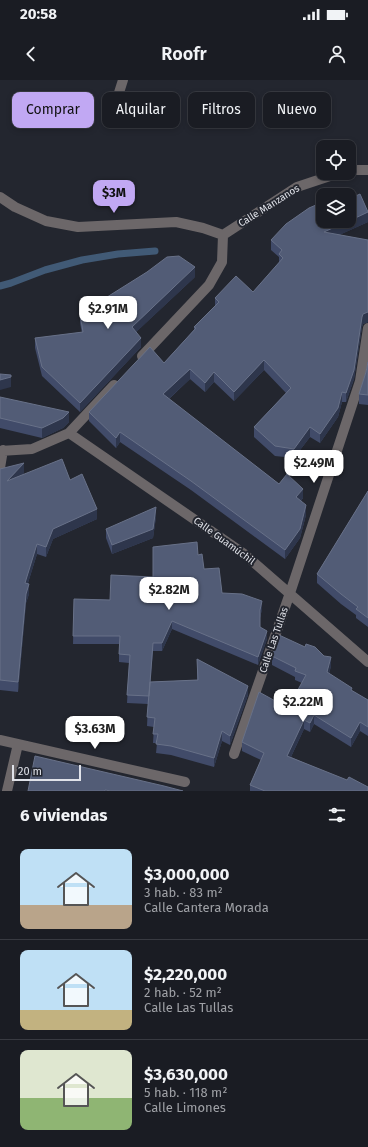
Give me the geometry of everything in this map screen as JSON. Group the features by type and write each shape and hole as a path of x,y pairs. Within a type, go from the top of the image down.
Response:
{"street":[{"path":"119,92 122,80"},
{"path":"356,170 368,170"},
{"name":"Calle Manzanos","path":"223,235 297,187 318,180"},
{"path":"0,197 15,207 46,221 78,227 176,222 203,228 223,235 222,262 209,285 134,365"},
{"path":"364,381 368,328"},
{"path":"0,468 1,451 32,449 69,433 123,376"},
{"name":"Calle Las Tullas","path":"234,754 364,381"},
{"name":"Calle Guamúchil","path":"69,433 243,553 368,662"},
{"path":"0,740 186,782"},
{"path":"7,791 18,744"}],"building":[{"path":"360,194 368,212 356,218 356,196"},
{"path":"316,205 316,228 333,228 324,232 368,240 368,312 363,314 362,317 354,370 346,393 342,392 338,408 320,434 310,427 294,449 275,446 254,427 291,388 264,360 234,392 214,372 205,383 190,369 163,394 279,484 287,474 303,489 296,497 306,505 300,529 285,550 191,481 120,432 116,438 89,412 150,347 164,363 196,328 194,327 219,302 215,298 236,276 253,292 283,258 279,254 282,250 271,240 286,224 309,208"},
{"path":"179,256 195,267 132,327 141,338 80,403 42,367 35,338 83,332 80,314 147,272 167,257"},
{"path":"368,362 368,395 359,394 366,372"},
{"path":"0,374 11,375 11,377 0,380"},
{"path":"0,397 69,412 63,418 42,428 0,418"},
{"path":"62,459 70,480 82,474 97,509 53,529 46,547 37,544 25,583 29,584 26,594 18,682 0,680 0,469 24,463 7,481"},
{"path":"368,491 368,618 356,609 358,607 317,574"},
{"path":"156,507 153,529 112,545 106,529"},
{"path":"197,542 198,555 202,554 204,569 219,568 222,593 242,594 262,601 260,610 260,627 267,631 258,657 172,621 162,643 153,643 149,696 127,695 130,655 119,654 120,636 73,636 74,599 110,600 111,575 153,577 153,547"},
{"path":"279,635 305,647 306,644 315,647 324,656 331,657 327,672 352,688 351,690 368,700 368,727 360,722 351,738 314,715 310,723 304,720 287,756 347,780 349,777 368,787 368,791 265,791 250,785 264,753 242,742 259,692 288,708 306,675 295,671 296,668 272,656"},
{"path":"197,659 248,686 230,736 222,731 214,758 171,746 156,744 158,734 153,734 155,718 147,717 150,682 198,680"},
{"path":"35,756 164,786 183,791 28,791"}],"waterway":[{"path":"0,286 45,270 82,260 118,254 155,251"}]}
